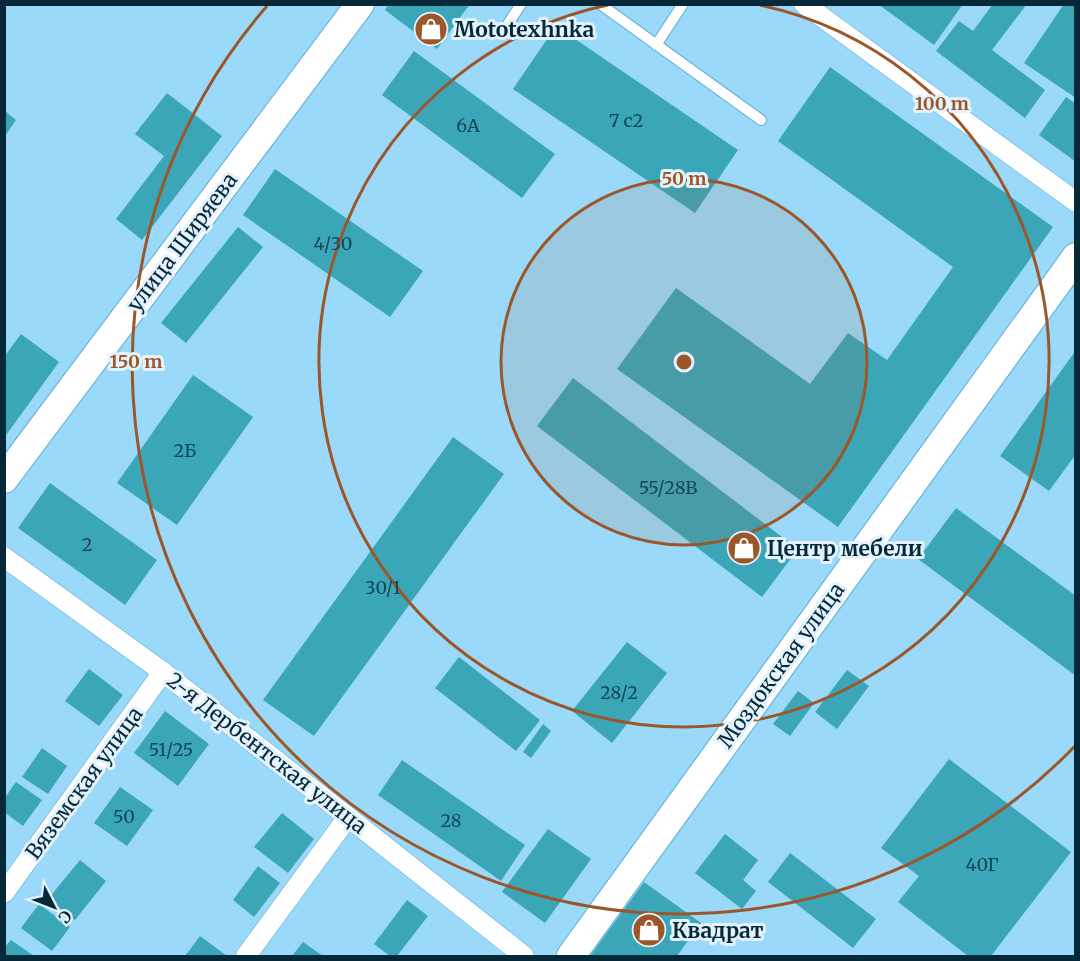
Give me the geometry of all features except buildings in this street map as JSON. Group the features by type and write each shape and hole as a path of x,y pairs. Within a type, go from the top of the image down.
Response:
{"main road":[{"name":"улица Ширяева","path":"4,479 360,4"},
{"name":"Моздокская улица","path":"571,957 1076,257"}],"street":[{"path":"804,4 1076,202"},
{"name":"2-я Дербентская улица","path":"4,557 163,672 524,957"},
{"name":"Вяземская улица","path":"4,893 163,672"},
{"path":"246,957 348,817"}],"lane":[{"path":"504,30 521,4"},
{"path":"600,4 761,120"},
{"path":"656,45 683,4"}],"place":[{"name":"Mototexhnka","path":"431,29"},
{"name":"Центр мебели","path":"744,548"},
{"name":"Квадрат","path":"649,930"}]}
